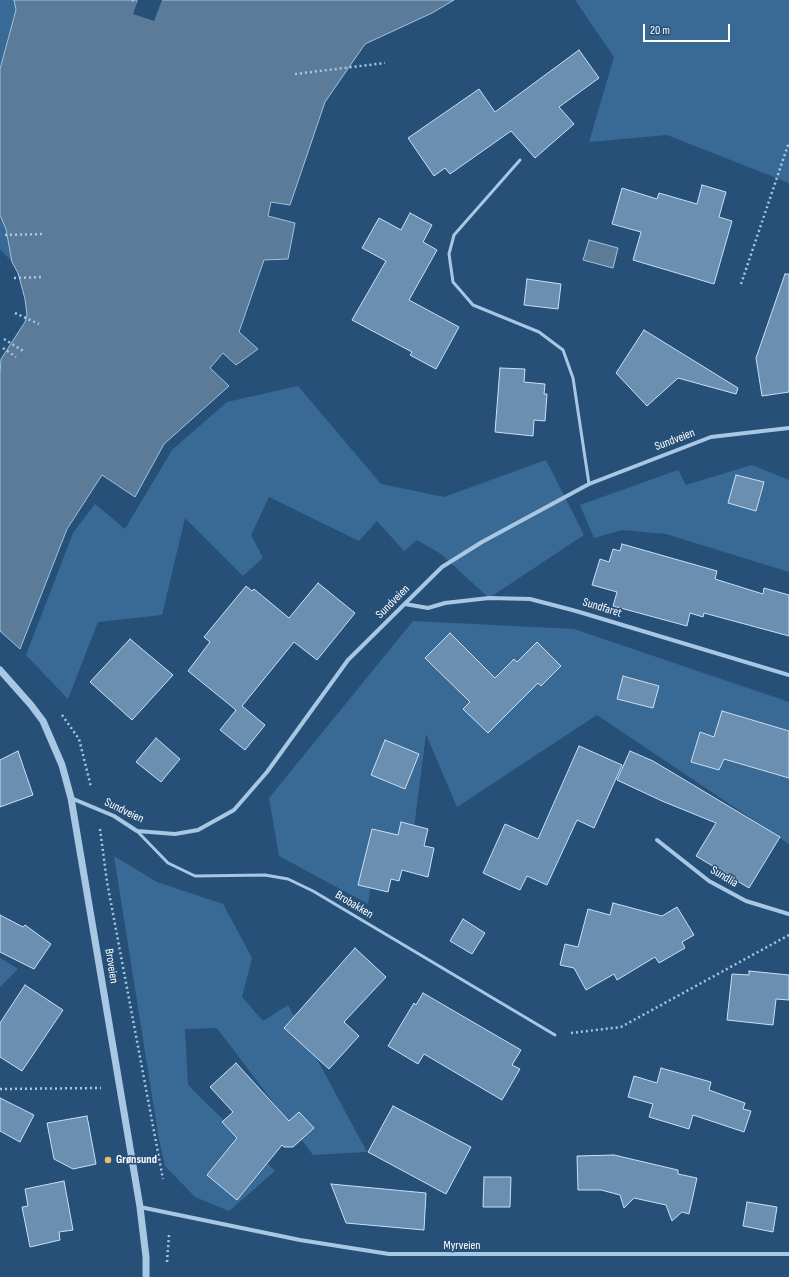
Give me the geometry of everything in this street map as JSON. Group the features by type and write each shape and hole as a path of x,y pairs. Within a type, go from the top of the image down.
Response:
{"street":[{"name":"Sundveien","path":"72,798 114,816 137,831 175,834 198,830 234,810 267,772 348,660 442,567 482,542 589,484 711,437 789,428"},
{"name":"Sundfaret","path":"405,604 428,608 445,603 489,598 530,599 576,611 789,676"},
{"name":"Broveien","path":"0,670 31,705 50,733 72,798 140,1207 146,1257 146,1277"},
{"name":"Sundlia","path":"657,840 709,881 746,901 789,914"},
{"name":"Myrveien","path":"140,1207 300,1240 389,1254 789,1254"}],"lane":[{"path":"520,160 454,235 448,254 453,282 473,305 539,332 563,350 573,378 589,484"},
{"name":"Brobakken","path":"137,831 168,863 195,876 265,875 288,879 313,891 554,1035"}],"path":[{"path":"132,0 137,2"},
{"path":"295,74 385,63"},
{"path":"741,284 789,142"},
{"path":"5,235 42,234"},
{"path":"14,278 42,277"},
{"path":"15,313 39,324"},
{"path":"4,339 25,352"},
{"path":"3,348 16,357"},
{"path":"554,1035 621,1027 789,935"},
{"path":"0,1089 120,1087"},
{"path":"166,1263 169,1235"}],"shaded area":[{"path":"0,0 14,0 16,10 0,69"},
{"path":"14,0 454,0 432,13 365,44 325,102 290,205 271,202 268,216 295,223 288,259 264,260 239,332 258,349 236,365 223,353 210,368 229,386 164,444 135,497 102,475 67,529 20,649 0,631 1,359 25,322 27,315 25,299 18,273 12,262 6,229 0,215 0,69 16,10"},
{"path":"575,0 789,0 789,183 667,135 589,142 614,57"},
{"path":"0,215 6,229 12,262 0,249"},
{"path":"589,240 618,248 613,268 583,260"},
{"path":"298,386 381,484 444,497 546,460 584,535 489,598 441,554 417,540 404,551 377,521 359,541 269,497 251,535 263,558 243,576 185,518 162,615 98,622 68,699 26,655 73,533 95,504 125,529 172,450 227,402"},
{"path":"752,465 789,480 789,572 666,534 622,530 594,538 580,505 678,470 686,485"},
{"path":"413,621 574,629 789,702 789,844 597,715 457,807 426,734 414,828 374,865 368,904 279,856 269,798"},
{"path":"114,856 157,882 223,904 252,958 242,997 263,1021 288,1005 367,1152 313,1155 217,1028 185,1029 188,1085 275,1171 229,1211 195,1197 165,1166 159,1140"},
{"path":"0,958 18,969 0,987"}],"pier":[{"path":"138,0 162,0 154,21 133,14"}],"building":[{"path":"579,50 599,78 559,107 574,124 535,158 511,131 450,174 445,168 434,176 408,138 479,89 495,112"},
{"path":"702,185 726,192 719,217 732,221 714,284 633,260 641,232 612,224 622,188 657,199 659,193 697,204"},
{"path":"410,213 432,225 423,242 437,250 409,300 459,327 436,369 410,355 412,352 352,320 386,261 362,248 379,218 401,230"},
{"path":"785,274 789,274 789,392 762,396 756,358"},
{"path":"527,279 561,284 558,309 524,305"},
{"path":"644,330 738,388 736,394 678,378 647,406 616,373"},
{"path":"500,368 525,369 524,382 545,384 544,394 547,394 545,421 534,420 533,436 495,432"},
{"path":"736,475 764,482 756,511 728,503"},
{"path":"622,544 717,571 715,579 763,594 764,588 789,595 789,636 704,613 703,617 690,613 687,626 613,606 617,592 592,585 600,559 609,562 613,549 620,551"},
{"path":"318,583 355,613 317,660 294,642 242,706 265,725 245,750 220,730 236,710 188,671 210,642 204,637 246,586 252,591 254,589 289,618"},
{"path":"450,633 495,678 514,659 517,662 537,642 561,666 541,686 538,683 488,733 463,709 470,702 425,658"},
{"path":"130,639 173,675 132,720 90,682"},
{"path":"623,676 659,686 653,708 617,699"},
{"path":"722,711 789,731 789,778 724,759 719,770 691,762 700,732 714,737"},
{"path":"156,738 180,759 161,782 136,762"},
{"path":"385,740 419,754 405,789 371,775"},
{"path":"579,746 622,765 594,828 577,820 547,885 527,876 520,890 483,873 505,824 538,839"},
{"path":"18,751 33,795 0,807 0,760"},
{"path":"630,751 653,761 780,837 749,888 696,856 716,823 662,801 617,780"},
{"path":"401,822 428,829 424,846 434,848 428,877 402,870 399,881 391,879 388,892 358,885 372,829 398,835"},
{"path":"613,903 662,916 677,907 694,935 682,942 685,948 659,963 655,957 617,980 614,974 586,990 574,968 560,965 565,944 578,947 588,909 610,915"},
{"path":"0,915 23,927 25,925 51,944 34,969 0,952"},
{"path":"463,919 485,933 472,954 450,941"},
{"path":"355,948 386,977 344,1022 359,1036 329,1069 284,1028"},
{"path":"749,971 789,975 789,1000 776,999 773,1025 727,1020 732,974 749,975"},
{"path":"25,985 63,1010 22,1071 0,1057 0,1023"},
{"path":"423,993 521,1050 512,1065 520,1069 502,1100 424,1054 418,1064 388,1046 414,1003 416,1005"},
{"path":"236,1063 289,1121 299,1112 314,1128 293,1147 284,1147 282,1145 237,1200 207,1175 237,1138 222,1122 233,1112 210,1087"},
{"path":"661,1068 711,1082 709,1090 745,1103 743,1109 751,1111 744,1132 693,1115 689,1129 649,1117 653,1104 628,1097 634,1076 657,1083"},
{"path":"0,1098 34,1115 20,1142 0,1131"},
{"path":"393,1106 471,1147 446,1194 368,1152"},
{"path":"87,1116 96,1164 73,1169 54,1159 47,1123"},
{"path":"614,1155 678,1170 678,1174 697,1178 689,1214 682,1212 672,1221 666,1205 634,1198 624,1208 620,1195 601,1190 578,1190 577,1156"},
{"path":"484,1177 511,1177 510,1207 483,1207"},
{"path":"64,1181 73,1230 59,1232 60,1240 30,1247 22,1207 28,1206 25,1189"},
{"path":"331,1184 426,1193 424,1230 346,1223"},
{"path":"747,1202 777,1207 773,1232 743,1226"}],"place":[{"name":"Grønsund","path":"108,1160"}]}
